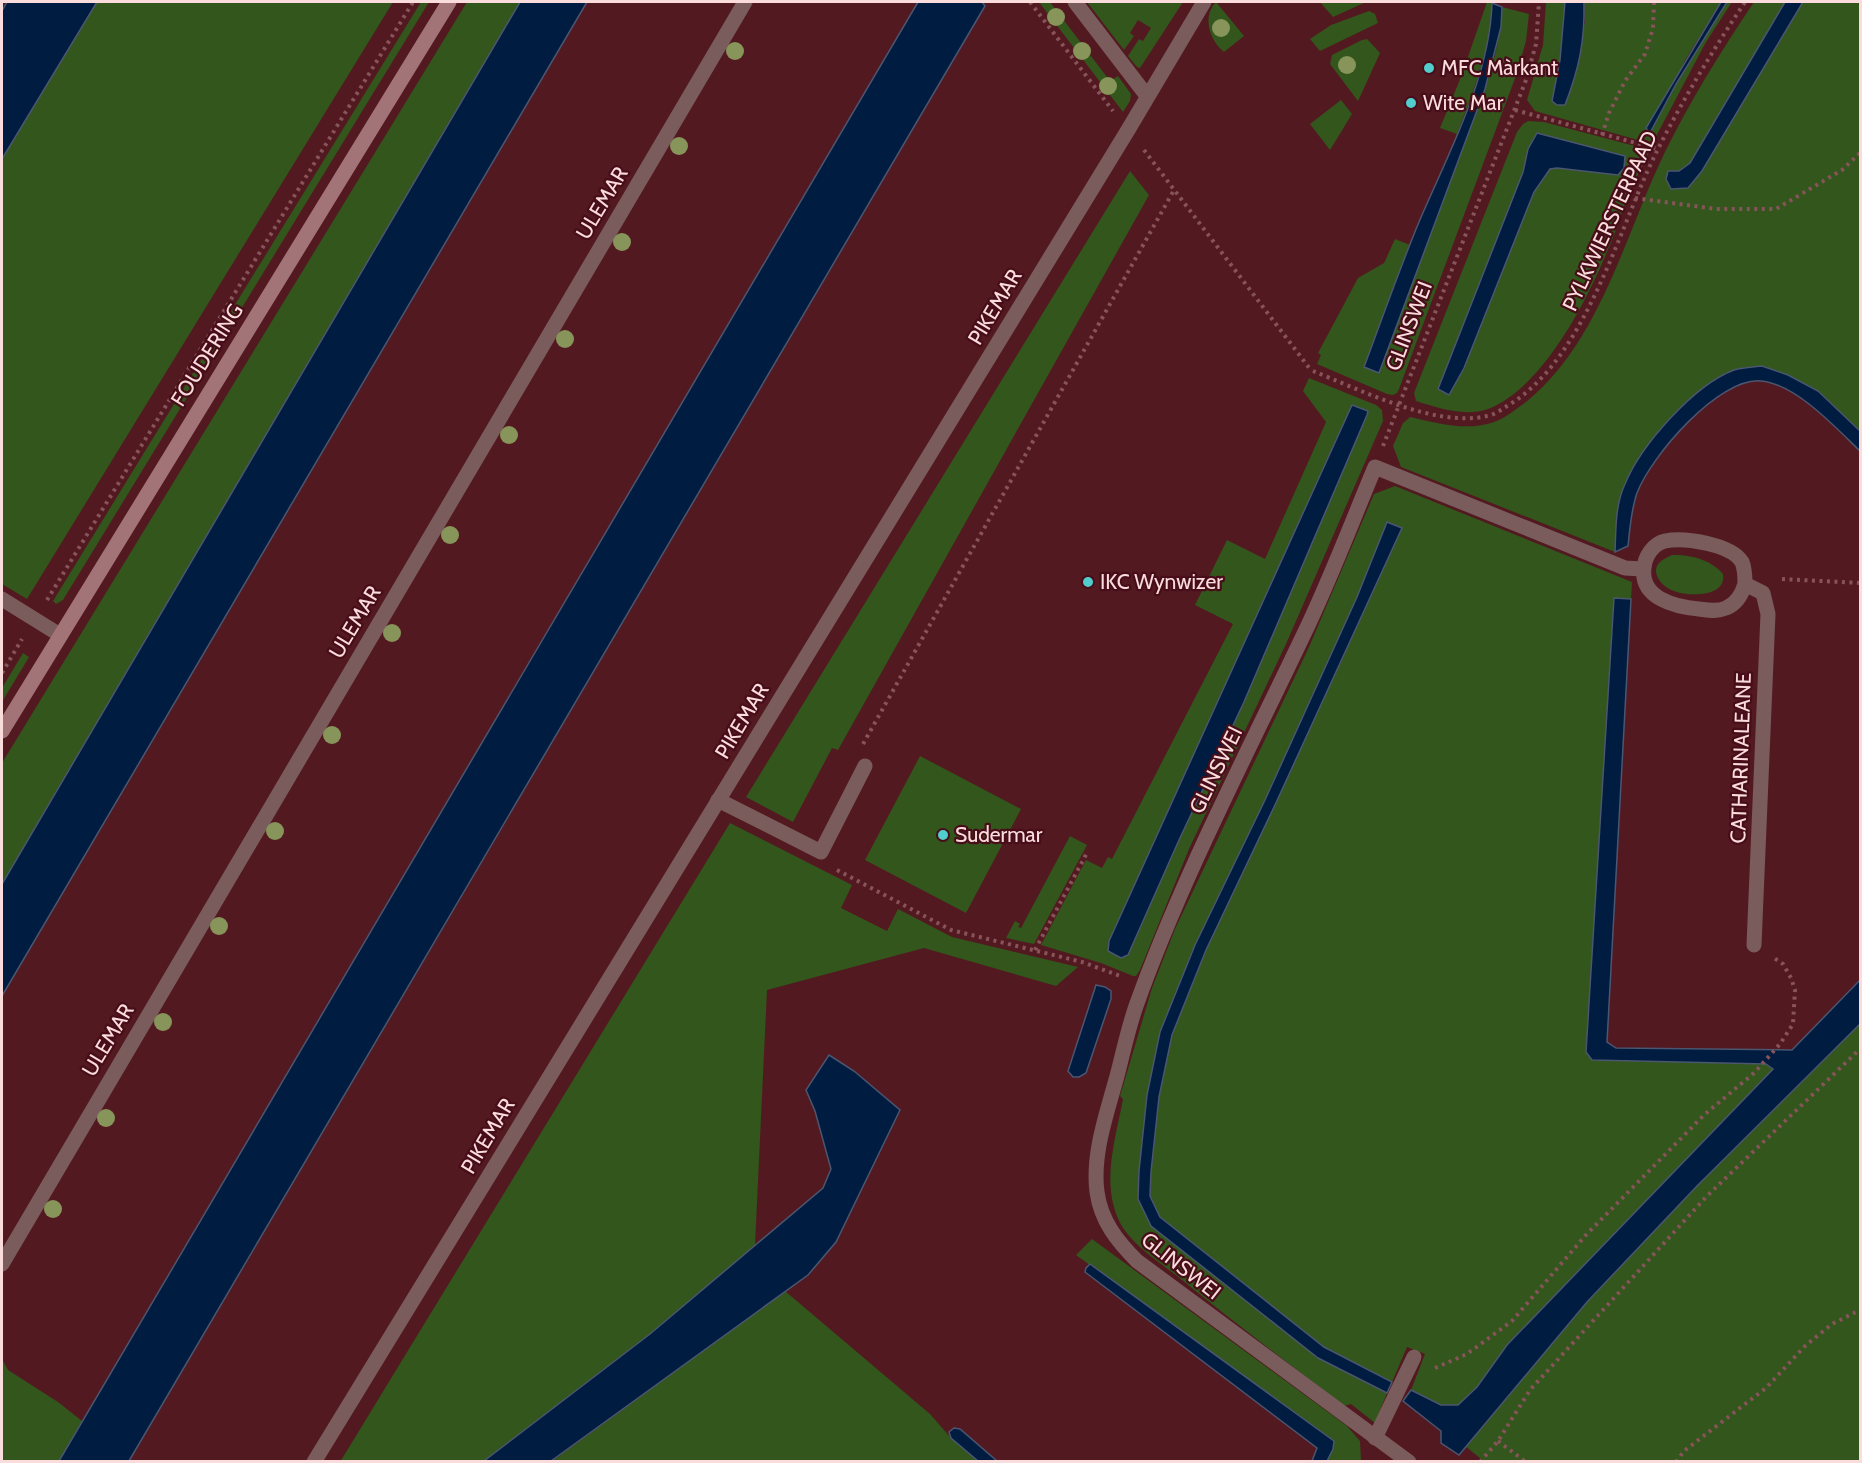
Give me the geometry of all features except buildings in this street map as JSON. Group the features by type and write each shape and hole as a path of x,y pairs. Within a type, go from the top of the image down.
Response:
{"street":[{"name":"FOUDERING","path":"2,731 449,2"},
{"name":"ULEMAR","path":"2,1264 745,2"},
{"path":"1075,2 1147,96"},
{"name":"PIKEMAR","path":"314,1461 1204,2"},
{"path":"1375,467 1626,567 1643,569"},
{"name":"GLINSWEI","path":"1375,467 1305,632 1180,893 1135,1009 1106,1117 1096,1166 1101,1213 1120,1245 1137,1261 1375,1438 1388,1456 1409,1461"},
{"path":"1666,541 1689,541 1725,548 1734,554 1742,562 1745,584 1742,594 1726,608 1716,611 1679,607 1654,595 1644,579 1643,569 1645,560 1657,545 1666,541"},
{"path":"1745,584 1764,593"},
{"name":"CATHARINALEANE","path":"1754,945 1768,615 1764,593"},
{"path":"2,599 60,635"},
{"path":"718,800 821,852 865,766"},
{"path":"1375,1438 1414,1357"}],"path":[{"path":"2,673 413,2"},
{"path":"862,746 1174,190 1030,2"},
{"name":"GLINSWEI","path":"1375,467 1526,80 1536,44 1539,2"},
{"path":"1602,135 1609,113 1625,81 1645,54 1653,28 1654,2"},
{"name":"PYLKWIERSTERPAAD","path":"1174,190 1312,370 1401,405 1439,416 1467,419 1490,416 1514,402 1536,384 1558,359 1584,316 1616,251 1635,198 1658,149 1697,77 1745,2"},
{"path":"1515,110 1658,149"},
{"path":"1635,198 1716,208 1776,209 1842,170 1860,153"},
{"path":"1764,593 1777,579 1860,583"},
{"path":"1035,950 1088,851"},
{"path":"821,852 817,859 951,930 1083,962 1144,984"},
{"path":"1405,1375 1435,1368 1467,1354 1512,1321 1585,1236 1704,1115 1754,1073 1780,1044 1793,1024 1795,990 1783,964 1754,945"},
{"path":"1480,1461 1498,1441 1530,1390 1706,1197 1860,1049"},
{"path":"1676,1461 1684,1451 1766,1388 1804,1346 1832,1324 1860,1310"},
{"path":"1498,1441 1526,1461"}],"green space":[{"path":"97,2 393,2 27,599 2,584 2,159"},
{"path":"421,2 429,2 63,600 56,604 53,601"},
{"path":"467,2 520,2 2,884 2,763"},
{"path":"1039,2 1050,2 1110,81 1118,76 1131,94 1130,101 1123,112"},
{"path":"1087,2 1183,2 1140,68 1128,56 1139,39 1143,41 1151,28 1138,20 1130,33 1134,36 1124,50"},
{"path":"1216,2 1244,36 1224,52 1214,41 1209,28 1209,14"},
{"path":"1320,2 1366,2 1333,17"},
{"path":"1487,2 1492,3 1485,54 1457,134 1440,128 1461,77"},
{"path":"1546,2 1565,2 1560,60 1552,101 1585,23 1584,2 1721,2 1685,60 1651,131 1676,84 1727,2 1732,2 1706,42 1652,144 1535,111 1527,100 1543,45"},
{"path":"1754,2 1785,2 1690,163 1679,171 1702,171 1803,2 1860,2 1860,431 1818,391 1762,366 1735,370 1707,385 1673,416 1650,443 1624,485 1617,513 1615,552 1401,467 1393,446 1403,423 1410,417 1461,426 1496,422 1526,402 1552,378 1573,350 1608,287 1674,134 1706,76"},
{"path":"1502,7 1529,14 1526,41 1517,73 1399,389 1393,395 1387,394 1317,364 1321,355 1318,353 1358,278 1384,263 1395,239 1410,245 1364,367 1481,102 1495,55"},
{"path":"1369,11 1375,14 1378,23 1320,51 1310,39 1331,25"},
{"path":"1367,39 1380,53 1358,101 1330,64 1332,55"},
{"path":"1341,100 1352,114 1330,150 1310,124"},
{"path":"1528,121 1544,122 1650,150 1628,196 1600,268 1576,316 1545,362 1527,382 1508,398 1488,409 1479,411 1452,411 1416,401 1414,393 1517,132","holes":["1528,149 1617,175 1550,169 1534,192 1464,368 1449,395 1438,389 1523,172"]},
{"path":"1130,171 1149,195 838,750 832,748 793,822 746,797"},
{"path":"1309,378 1376,405 1382,410 1383,421 1286,644 1189,849 1140,970 1136,976 1133,976 1101,963 1041,945 1086,860 1102,868 1108,857 1112,859 1233,624 1195,605 1227,540 1265,559 1326,422 1303,391","holes":["1350,409 1244,702 1128,955 1109,941"]},
{"path":"1395,486 1632,582 1631,599 1614,599 1586,1052 1766,1064 1773,1069 1507,1345 1477,1387 1458,1405 1441,1405 1411,1390 1425,1354 1407,1347 1392,1382 1324,1347 1160,1217 1150,1196 1151,1172 1159,1097 1172,1035 1206,950 1402,528 1387,522 1357,597 1265,800 1195,945 1160,1032 1147,1095 1139,1171 1151,1226 1318,1358 1387,1393 1375,1423 1351,1404 1344,1406 1136,1243 1128,1235 1117,1216 1110,1173 1123,1099 1120,1096 1152,988 1175,929 1309,647 1374,494"},
{"path":"1672,555 1693,557 1713,565 1723,574 1723,582 1713,591 1706,593 1689,594 1670,589 1659,579 1656,570 1660,562"},
{"path":"23,653 29,657 2,702 2,688"},
{"name":"Sudermar","path":"920,756 1021,809 966,913 865,860"},
{"path":"730,823 852,885 841,908 887,931 898,909 952,937 1078,967 1056,986 924,948 767,990 755,1245 650,1334 484,1461 340,1462"},
{"path":"1070,836 1087,845 1034,944 1006,938 1015,921 1020,924 1018,927 1021,928"},
{"path":"1860,1024 1860,1461 1485,1462 1465,1446 1587,1302 1697,1186"},
{"path":"1092,1239 1347,1426 1360,1441 1361,1461 1327,1461 1334,1441 1076,1255"},
{"path":"785,1291 930,1414 951,1438 978,1461 551,1462"},
{"path":"2,1359 8,1370 58,1402 82,1421 59,1461 2,1461"}],"water":[{"path":"7,2 97,2 2,159 2,11"},
{"path":"520,2 587,2 2,996 2,884"},
{"path":"918,2 982,2 985,6 129,1461 59,1461"},
{"path":"1565,2 1584,2 1583,29 1580,55 1570,92 1565,105 1557,105 1552,101 1560,60"},
{"path":"1721,2 1727,2 1649,132 1646,128"},
{"path":"1785,2 1803,2 1702,171 1688,188 1671,189 1666,179 1668,171 1679,171 1690,163"},
{"path":"1492,3 1502,7 1501,27 1485,89 1379,373 1364,367 1419,222 1476,87 1484,59"},
{"path":"1537,133 1625,156 1624,168 1618,175 1550,169 1534,192 1464,368 1449,395 1438,389 1523,172 1528,149"},
{"path":"1762,366 1788,375 1818,391 1860,431 1860,451 1815,409 1788,390 1761,381 1744,383 1707,405 1671,440 1656,459 1637,493 1628,546 1615,552 1619,500 1633,469 1656,435 1686,402 1718,378 1737,369"},
{"path":"1352,405 1368,411 1367,415 1244,702 1128,955 1121,958 1108,951 1109,941"},
{"path":"1387,522 1402,528 1206,950 1172,1035 1159,1097 1150,1196 1160,1217 1324,1347 1392,1382 1387,1393 1318,1358 1151,1226 1138,1199 1147,1095 1160,1032 1195,945 1265,800 1357,597"},
{"path":"1614,598 1631,599 1607,1042 1616,1048 1792,1050 1860,980 1860,1024 1697,1186 1587,1302 1459,1455 1441,1443 1441,1431 1403,1401 1411,1390 1441,1405 1458,1405 1477,1387 1507,1345 1773,1069 1766,1064 1592,1060 1586,1052"},
{"path":"1096,985 1111,991 1111,999 1086,1073 1073,1077 1068,1071"},
{"path":"829,1055 854,1071 900,1110 836,1242 808,1275 551,1461 484,1461 650,1334 823,1188 831,1169 815,1111 806,1090"},
{"path":"1090,1264 1334,1441 1327,1461 1312,1461 1317,1448 1085,1272"},
{"path":"954,1428 960,1429 997,1461 978,1461 951,1438 949,1432"}],"place":[{"name":"MFC Màrkant","path":"1429,68"},
{"name":"Wite Mar","path":"1411,103"},
{"name":"IKC Wynwizer","path":"1088,582"},
{"name":"Sudermar","path":"943,835"}]}
